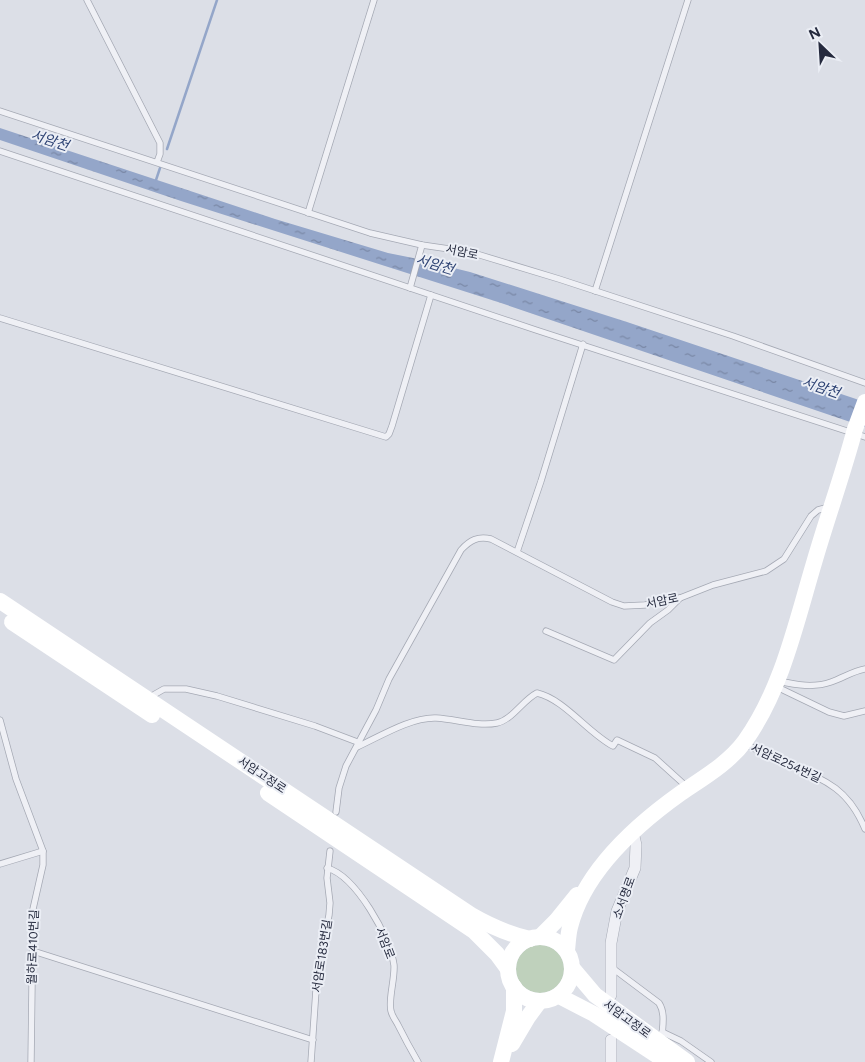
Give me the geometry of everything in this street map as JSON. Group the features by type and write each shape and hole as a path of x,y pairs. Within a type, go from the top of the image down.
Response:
{"main road":[{"path":"535,938 550,938 559,943 571,959 573,969 567,988 559,996 539,1002 529,1000 520,995 509,979 508,969 513,950 535,938 556,921 633,832 658,810 709,774 744,743 758,721 776,683 831,506 858,433 865,402"},
{"name":"서암고정로","path":"0,601 471,915 492,928 511,934 535,938"},
{"name":"서암고정로","path":"0,614 452,915 486,942 508,969"},
{"path":"566,950 570,927 575,913 595,874"},
{"name":"서암고정로","path":"573,969 595,995 662,1038 687,1062"},
{"path":"502,1062 514,1011 514,988"},
{"name":"서암고정로","path":"559,996 594,1014 666,1062"},
{"path":"502,1062 539,1002"}],"street":[{"name":"소서명로","path":"611,995 611,943 617,911 635,868 636,845 633,832"},
{"path":"611,1040 611,1062"}],"lane":[{"path":"87,0 160,143 160,154 157,162"},
{"path":"308,213 374,0"},
{"path":"596,291 688,0"},
{"name":"서암로","path":"0,111 370,233 422,247 470,252 596,291 733,336 865,383"},
{"path":"0,151 411,285 431,295 858,433"},
{"path":"411,285 422,247"},
{"path":"0,318 386,437 392,426 431,295"},
{"path":"517,552 583,344"},
{"name":"서암로","path":"358,745 389,679 461,550 472,541 483,538 492,539 624,606 634,607 664,599 680,598 713,585 766,571 776,566 784,559 811,516 818,510 831,506"},
{"path":"546,631 614,660 650,623 668,610 680,598"},
{"path":"776,683 821,685 865,669"},
{"path":"776,683 829,712 844,716 865,711"},
{"path":"148,699 164,688 186,689 217,696 315,726 358,745"},
{"path":"336,812 342,777 358,745 405,725 422,720 436,718 460,722 498,723 507,718 522,703 537,693 544,694 558,704 601,740 613,746 617,740 655,758 688,788"},
{"name":"월하로410번길","path":"0,720 16,779 44,851 43,865 33,908 31,1062"},
{"name":"서암로254번길","path":"744,743 776,760 815,775 827,782 849,801 865,829"},
{"path":"0,864 44,851"},
{"name":"서암로183번길","path":"311,1062 320,964 329,915 327,868 330,851"},
{"name":"서암로","path":"327,868 336,871 350,882 366,904 388,943 394,964 391,1011 418,1062"},
{"path":"33,951 313,1040"},
{"path":"611,968 659,1003 663,1014 662,1038 676,1038 711,1062"}],"green space":[{"path":"540,945 549,947 557,952 562,960 564,969 562,978 557,986 549,991 540,993 531,991 523,986 518,978 516,969 518,960 523,952 531,947"}],"water":[{"name":"서암천","path":"0,128 275,219 388,253 470,272 627,322 865,402 865,427 498,302 181,201 0,140"}],"waterway":[{"path":"167,149 217,0"},
{"path":"156,180 160,168"}]}
